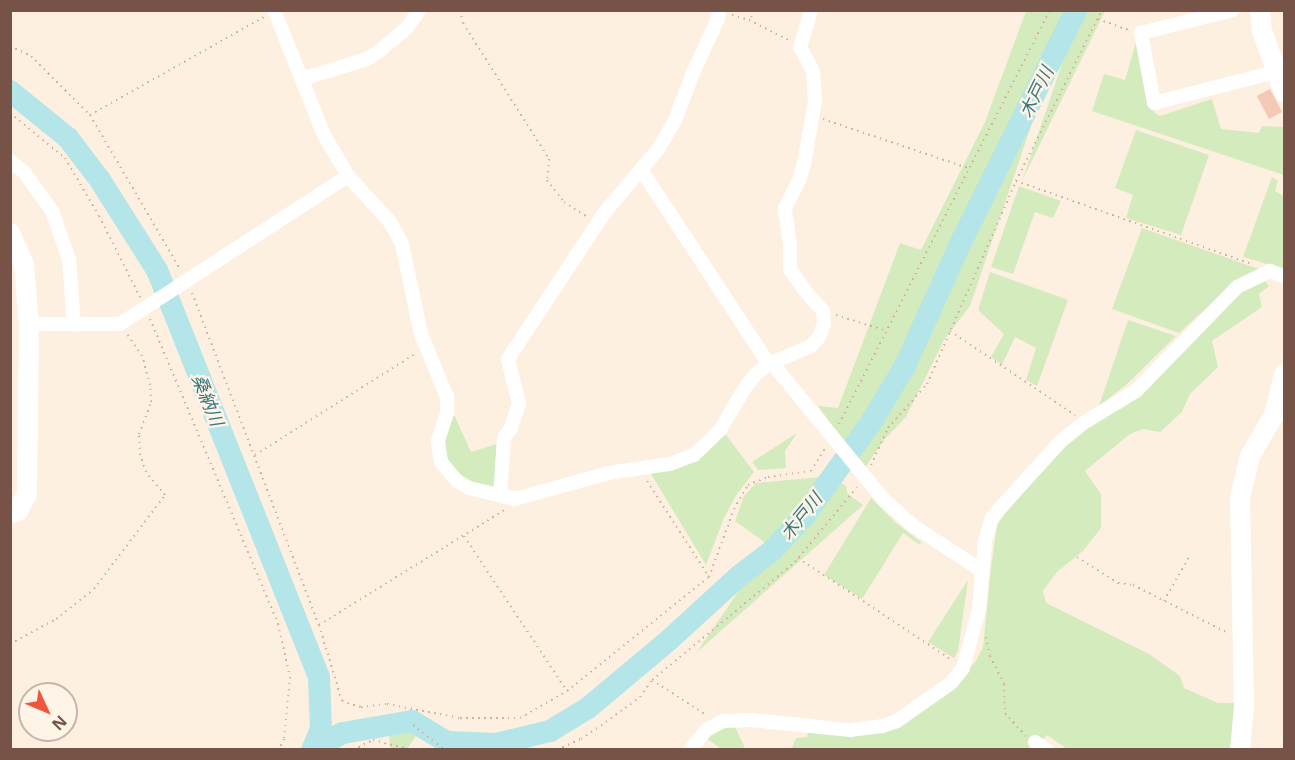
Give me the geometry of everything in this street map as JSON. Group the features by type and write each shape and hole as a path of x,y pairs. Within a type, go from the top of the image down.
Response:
{"street":[{"path":"302,79 367,59 407,28 419,10"},
{"path":"274,11 324,135 348,176 390,222 402,244 425,348 447,397 447,413 438,441 441,462 457,481 477,490 523,498 557,486 638,468 670,464 699,452 725,422 746,386 771,363 811,346 823,329 824,311 806,292 790,269 790,244 785,208 799,181 812,115 815,78 800,47 811,10"},
{"path":"1233,10 1141,33 1154,103 1275,72"},
{"path":"1260,10 1262,31 1284,92"},
{"path":"500,495 504,438 517,414 519,404 508,359 596,224 620,192 642,171 659,148 675,120 719,11"},
{"path":"10,161 24,172 52,211 69,259 74,325"},
{"path":"642,171 771,363 864,479 915,527 981,570"},
{"path":"29,324 120,324 348,176"},
{"path":"10,233 24,265 29,324 27,494 18,511 10,513"},
{"path":"690,750 714,724 741,719 850,730 882,726 897,721 951,683 963,668 977,619 982,594 981,570 992,518 1060,442 1085,422 1136,391 1237,287 1265,269 1284,276"},
{"path":"1240,750 1244,707 1240,498 1250,456 1274,415 1284,375"}],"path":[{"path":"460,10 463,23 549,159 547,180 564,202 596,224"},
{"path":"751,10 752,21"},
{"path":"10,46 31,56 90,115 187,281 319,626 342,701 361,708 387,704 460,718 520,718 567,691 709,577 734,509 748,485 768,477 811,471 832,438 1050,10"},
{"path":"556,750 581,739 640,697 652,680 798,558 864,479 888,428 927,384 1016,181 1102,10"},
{"path":"90,115 274,11"},
{"path":"719,11 752,21 800,47"},
{"path":"1098,19 1141,33"},
{"path":"10,113 64,158 99,216 146,308 278,624 290,677 284,739 279,750"},
{"path":"812,115 971,169"},
{"path":"1016,181 1265,269"},
{"path":"824,311 887,331"},
{"path":"10,644 56,619 94,589 165,495 146,472 140,455 139,434 151,402 150,385 142,356 120,324"},
{"path":"950,331 1085,422"},
{"path":"254,455 425,348"},
{"path":"638,468 709,577"},
{"path":"319,626 523,498"},
{"path":"463,535 567,691"},
{"path":"1077,557 1118,583 1133,585 1243,641"},
{"path":"1164,601 1189,557"},
{"path":"798,558 963,668"},
{"path":"977,619 983,626 990,656 1004,684 1005,713 1032,742 1041,746"},
{"path":"652,680 714,724"},
{"path":"413,725 445,750"},
{"path":"353,750 373,740 412,750"}],"green space":[{"path":"1026,11 1070,11 970,306 944,340 906,417 885,439 864,469 818,406 838,408 900,243 921,250 985,122"},
{"path":"1080,11 1105,11 1022,181"},
{"path":"1138,35 1151,107 1155,113 1160,116 1212,99 1221,129 1259,133 1262,126 1284,127 1284,175 1092,111 1104,74 1125,80"},
{"path":"1136,130 1209,155 1181,235 1126,218 1133,195 1115,188"},
{"path":"1272,177 1278,181 1275,191 1284,196 1284,269 1243,257"},
{"path":"1019,186 1061,201 1053,218 1035,212 1013,274 991,267"},
{"path":"1142,228 1259,269 1233,284 1179,333 1112,309"},
{"path":"990,272 1068,300 1037,386 1026,380 1036,348 1015,337 1002,365 991,357 1004,334 978,310"},
{"path":"1256,281 1265,281 1269,286 1259,294 1262,307 1212,341 1218,367 1190,394 1182,412 1160,432 1143,429 1130,434 1085,471 1101,494 1101,528 1083,551 1057,572 1043,591 1046,603 1149,654 1180,676 1184,688 1218,703 1237,703 1233,749 1067,749 1047,735 1039,744 1024,749 791,750 796,738 807,737 808,732 861,734 953,687 976,661 983,647 997,525 1003,516 1061,446 1086,427 1122,408 1149,386 1242,291"},
{"path":"1128,320 1176,336 1126,385 1099,406"},
{"path":"451,408 471,452 500,443 495,488 477,487 448,468 441,443"},
{"path":"723,431 754,472 737,494 724,518 706,565 648,469 670,467"},
{"path":"797,433 785,451 786,468 758,470 752,462"},
{"path":"832,476 846,486 847,493 863,505 696,653 770,546 735,521 744,496 756,483"},
{"path":"871,498 896,523 921,542 920,545 903,533 862,599 824,575"},
{"path":"968,580 958,651 954,658 928,642"},
{"path":"734,725 745,748 743,749 721,749 705,737 717,727"},
{"path":"409,726 418,733 407,749 390,749 389,732"}],"building":[{"path":"1270,89 1282,112 1269,119 1257,96"}],"waterway":[{"name":"木戸川","path":"318,750 326,742 343,733 412,721 447,742 496,744 550,731 588,708 669,640 739,576 773,550 805,515 872,421 905,366 962,240 1076,10"},
{"name":"桑納川","path":"10,91 68,138 100,180 157,270 319,677 321,729 312,750"}]}
